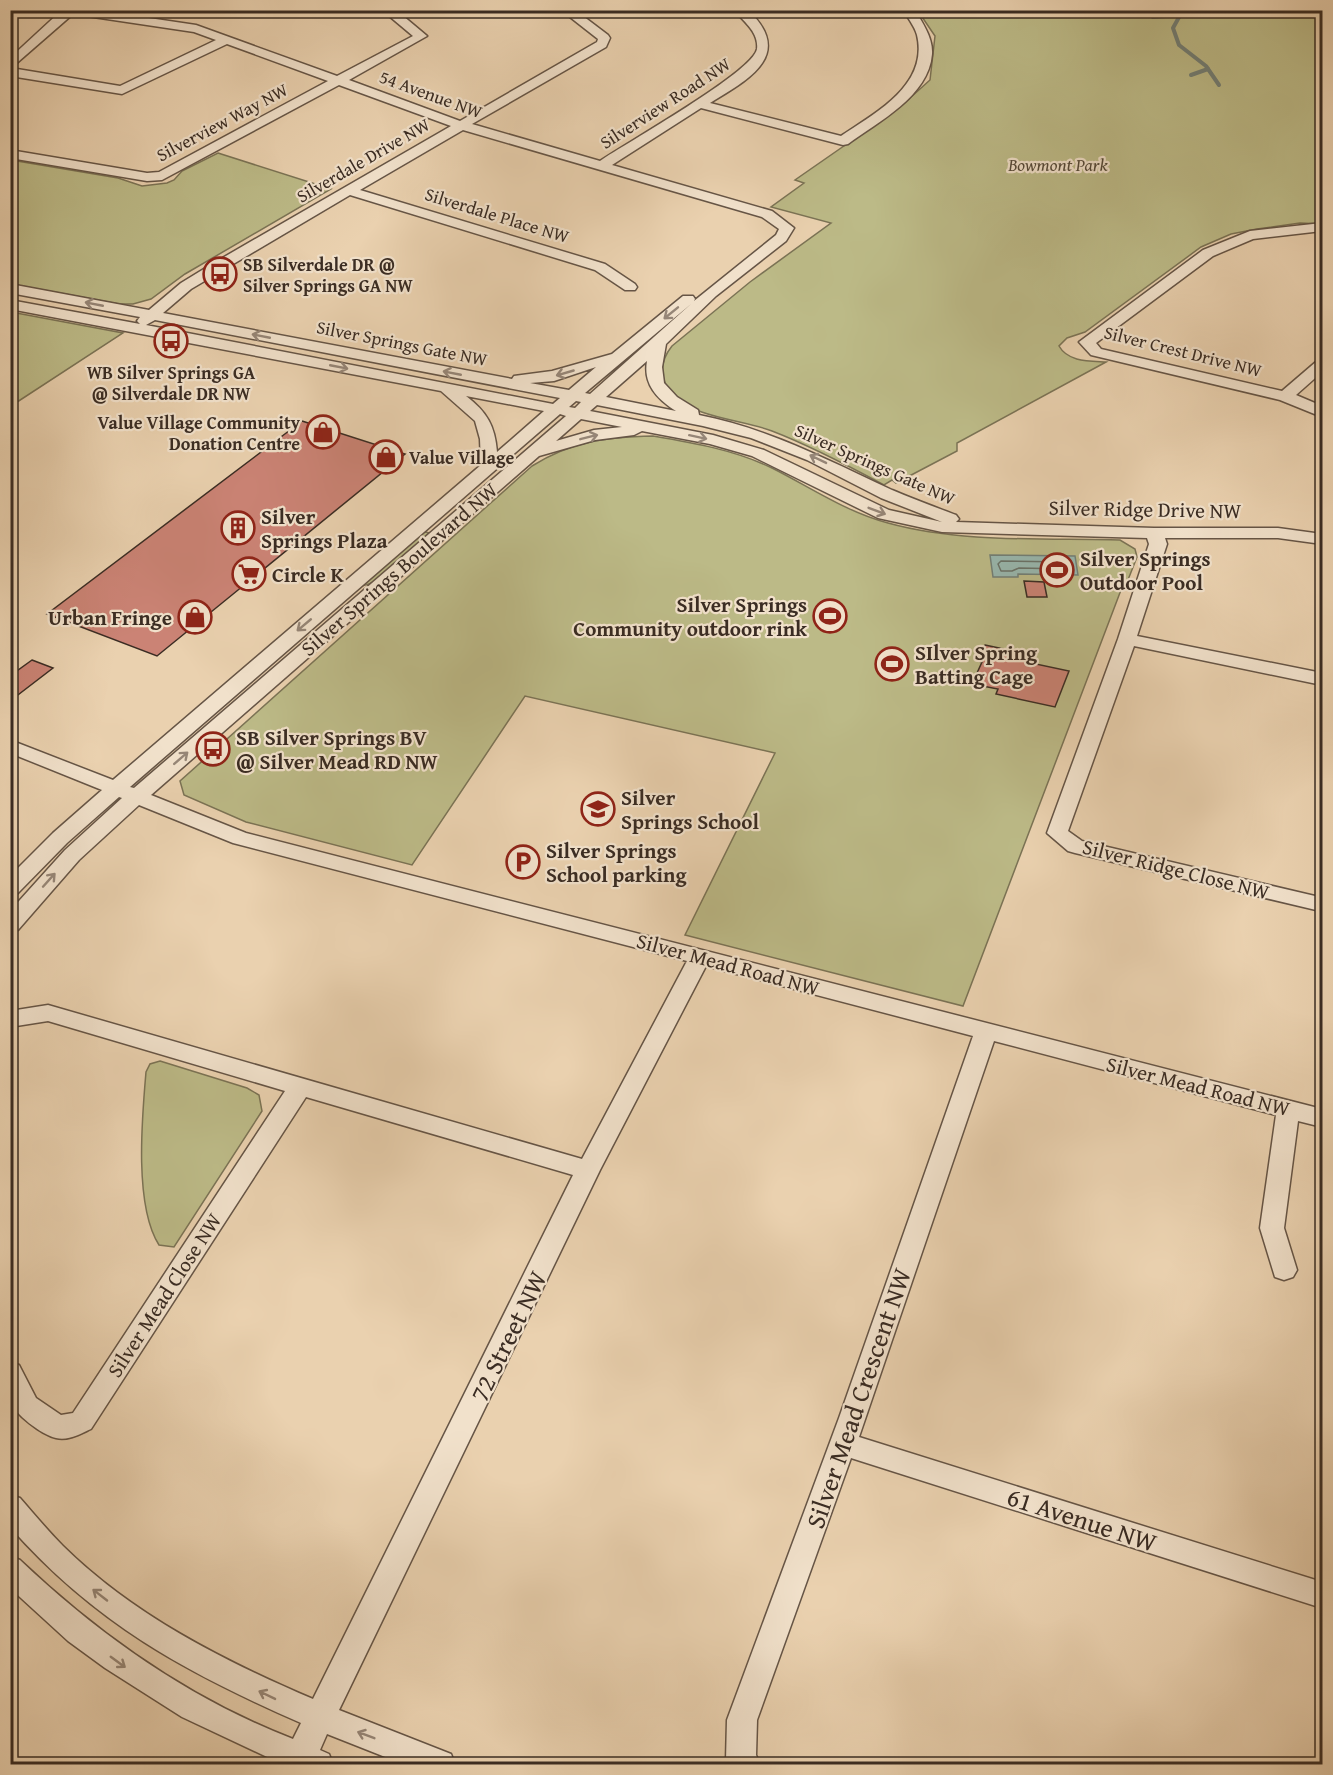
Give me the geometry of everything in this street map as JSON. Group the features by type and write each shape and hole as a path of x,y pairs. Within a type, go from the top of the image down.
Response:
{"street":[{"name":"Silverview Way NW","path":"10,154 147,177 162,176 421,36 388,10"},
{"name":"Silverdale Drive NW","path":"137,328 186,286 347,190 602,44 604,38 567,10"},
{"name":"Silverview Road NW","path":"601,167 700,104 754,65 763,52 763,39 740,10"},
{"path":"700,104 843,141 906,94 923,67 928,51 925,36 909,10"},
{"name":"54 Avenue NW","path":"69,11 196,28 460,125 767,214 779,221"},
{"path":"10,65 69,11"},
{"path":"10,72 122,90 227,40"},
{"name":"Silverdale Place NW","path":"347,190 600,267 630,287"},
{"name":"Silver Springs Boulevard NW","path":"10,889 60,838 213,702 557,408 772,233 779,221 787,228 781,238 711,293 659,343 72,855 10,925"},
{"name":"Silver Crest Drive NW","path":"1323,227 1250,235 1208,253 1087,342 1096,352 1285,396 1323,411"},
{"name":"Silver Springs Gate NW","path":"10,288 705,421 757,435 813,457 887,494 967,526"},
{"name":"Silver Springs Gate NW","path":"10,304 557,408 712,440 758,453 884,514 942,527 967,526"},
{"path":"659,343 653,368 654,379 659,388 669,400 705,421"},
{"path":"494,381 554,376 621,354"},
{"path":"1285,396 1323,364"},
{"path":"442,386 473,408 486,425 489,466"},
{"path":"532,453 594,435 658,429"},
{"name":"Silver Ridge Drive NW","path":"967,526 1154,533 1278,533 1323,538"},
{"name":"Silver Ridge Close NW","path":"1154,533 1158,544 1127,639 1057,833 1075,846 1316,903 1323,901"},
{"path":"1127,639 1323,679"},
{"name":"Silver Mead Road NW","path":"10,746 240,838 1323,1118"},
{"name":"72 Street NW","path":"305,1762 321,1718 588,1170 700,957"},
{"path":"10,1019 48,1012 588,1170"},
{"name":"Silver Mead Crescent NW","path":"745,1764 741,1760 742,1720 986,1031"},
{"name":"Silver Mead Close NW","path":"10,1373 27,1406 57,1427 71,1426 82,1421 300,1087"},
{"path":"1284,1270 1272,1228 1288,1109"},
{"name":"61 Avenue NW","path":"842,1443 1323,1595"},
{"path":"10,1507 52,1554 86,1585 155,1635 206,1666 281,1702 440,1764"},
{"path":"10,1569 41,1600 83,1636 128,1669 177,1700 305,1762"}],"green space":[{"name":"Bowmont Park","path":"1306,10 1322,18 1322,224 1300,223 1257,229 1231,234 1201,247 1085,332 1067,338 1059,346 1073,358 1106,362 957,443 957,451 896,483 892,480 884,485 815,449 772,431 693,409 682,403 668,389 662,371 665,358 672,346 750,282 831,223 771,207 804,183 795,180 900,107 930,80 935,36 918,11"},
{"path":"218,153 331,189 185,274 151,299 133,304 119,304 11,284 11,160 118,178 142,186 174,180 182,171"},
{"path":"11,312 123,333 11,406"},
{"path":"653,436 699,444 744,456 772,468 843,506 888,523 973,537 1120,540 1135,549 1137,557 1124,590 1121,590 963,1006 685,935 775,753 525,696 412,865 246,822 184,795 180,781 532,466 561,451 590,442"},
{"path":"422,531 429,533 386,574 367,585 358,586"},
{"path":"160,1061 247,1088 259,1095 262,1111 174,1247 159,1245 151,1228 143,1185 142,1137 146,1072 150,1064"}],"water":[{"path":"990,555 1075,556 1078,575 1018,574 1018,577 993,577"}],"building":[{"name":"Silver Springs Plaza","path":"302,421 405,454 157,656 47,614"},
{"path":"1024,581 1044,582 1047,597 1027,597"},
{"path":"985,645 1023,653 1021,657 1032,660 1031,663 1069,671 1055,707 996,694 998,689 972,684 982,662 978,661"},
{"path":"32,660 53,668 10,701 10,676"}],"waterway":[{"path":"1183,10 1173,28 1179,45 1206,66 1219,85"},
{"path":"1153,17 1178,15"},
{"path":"1191,75 1208,69"}],"place":[{"name":"SB Silverdale DR @ Silver Springs GA NW","path":"220,274"},
{"name":"WB Silver Springs GA @ Silverdale DR NW","path":"171,341"},
{"name":"Value Village Community Donation Centre","path":"323,432"},
{"name":"Value Village","path":"386,457"},
{"name":"Silver Springs Plaza","path":"238,528"},
{"name":"Silver Springs Outdoor Pool","path":"1057,570"},
{"name":"Circle K","path":"249,574"},
{"name":"Silver Springs Community outdoor rink","path":"830,616"},
{"name":"Urban Fringe","path":"195,617"},
{"name":"SIlver Spring Batting Cage","path":"892,664"},
{"name":"SB Silver Springs BV @ Silver Mead RD NW","path":"213,749"},
{"name":"Silver Springs School","path":"598,809"},
{"name":"Silver Springs School parking","path":"523,862"}]}
